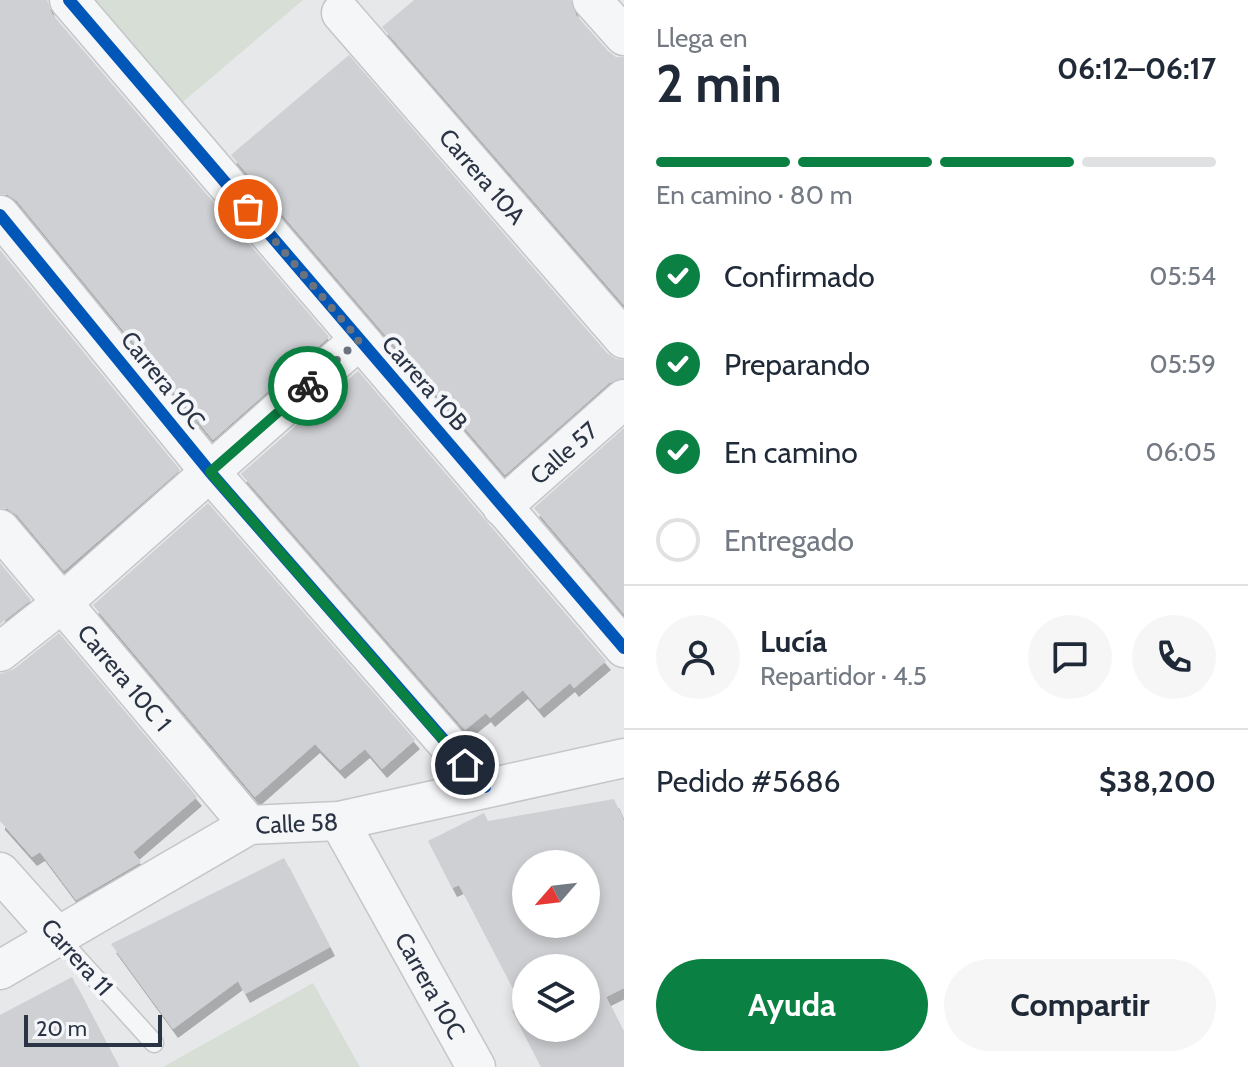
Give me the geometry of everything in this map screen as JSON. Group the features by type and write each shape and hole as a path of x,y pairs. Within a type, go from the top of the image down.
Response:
{"street":[{"name":"Carrera 10B","path":"69,0 624,648"},
{"path":"592,0 624,36"},
{"name":"Carrera 10A","path":"341,13 624,339"},
{"name":"Carrera 10C","path":"0,215 210,472 485,787"},
{"path":"0,652 62,603 359,340"},
{"name":"Calle 57","path":"502,507 624,399"},
{"name":"Carrera 10C 1","path":"0,529 249,825"},
{"name":"Calle 58","path":"0,970 249,825 339,821 485,787 621,766"},
{"name":"Carrera 10C","path":"339,821 476,1067"},
{"name":"Carrera 11","path":"0,872 58,937"}],"lane":[{"name":"Carrera 11","path":"58,937 154,1043"}],"shaded area":[{"path":"88,0 303,0 178,106"},
{"path":"313,983 360,1067 163,1067"}],"building":[{"path":"0,0 47,0 52,14 329,337 213,440 17,201 0,194"},
{"path":"414,0 571,0 576,15 608,51 616,57 624,57 624,305 382,27"},
{"path":"349,55 607,353 624,360 624,378 609,383 505,475 231,155"},
{"path":"0,250 180,470 64,571 17,515 0,508"},
{"path":"358,371 606,661 574,688 570,683 539,709 523,690 490,718 486,713 465,730 241,474"},
{"path":"624,428 624,614 534,508"},
{"path":"208,503 415,740 382,769 365,749 340,770 315,744 255,797 93,605"},
{"path":"0,563 31,600 0,624"},
{"path":"59,633 197,797 133,852 141,862 76,900 40,852 32,857 0,821 0,674 14,669"},
{"path":"614,799 624,821 624,988 606,997 624,1033 624,1067 541,1067 528,1042 600,1042 600,954 512,954 512,987 459,885 452,888 428,841 484,813 488,821"},
{"path":"284,858 330,947 245,994 238,981 173,1029 111,944"},
{"path":"72,977 119,1067 0,1067 0,1015"}],"cycle path":[{"path":"69,0 624,648"},
{"path":"0,215 210,472 485,787"}],"way so far":[{"path":"248,209 359,340 308,386"}],"route":[{"path":"308,386 210,472 465,765"}]}
